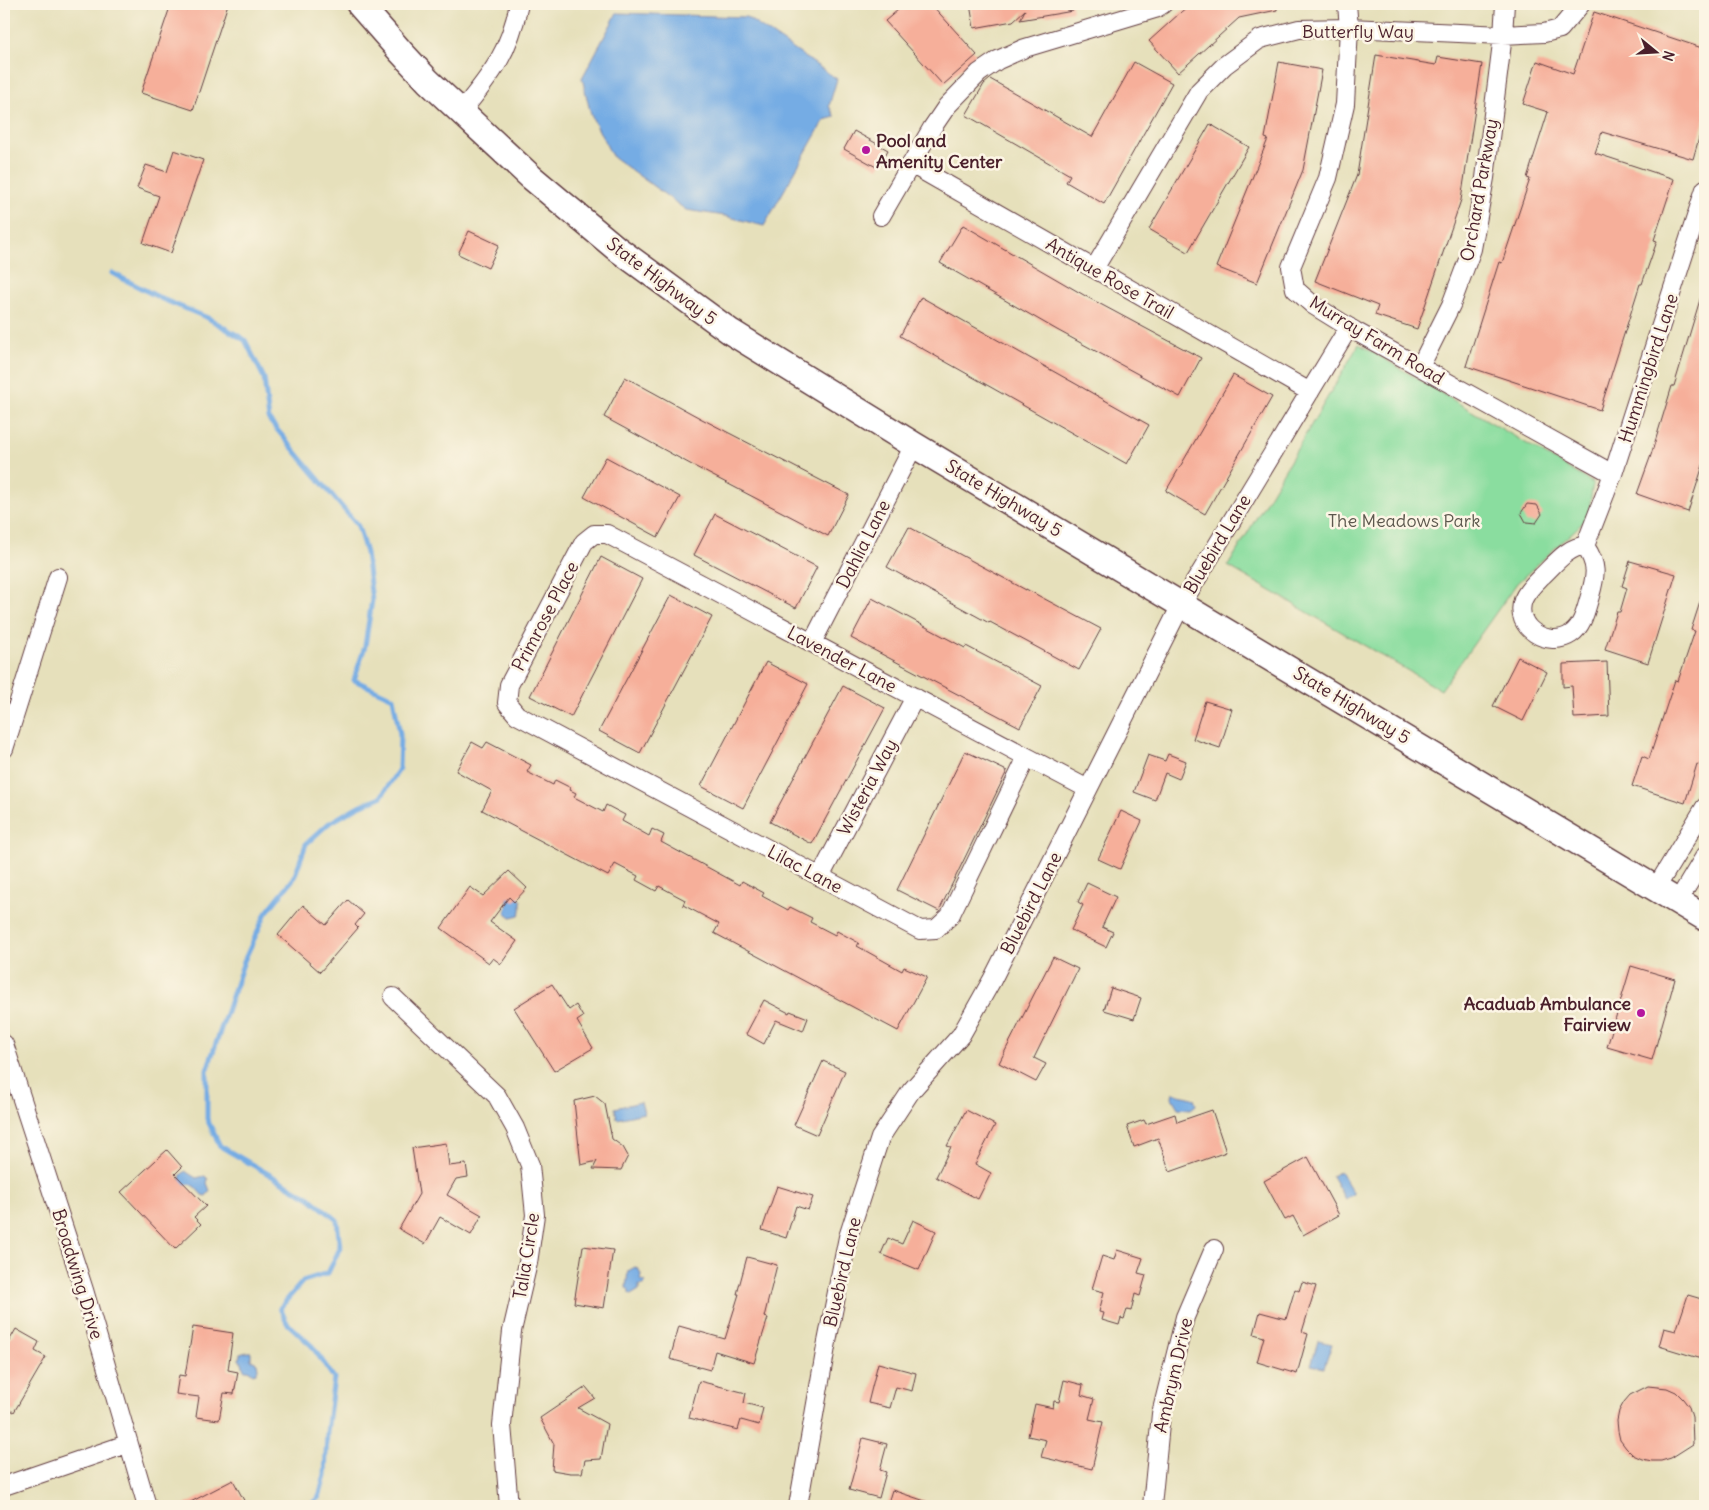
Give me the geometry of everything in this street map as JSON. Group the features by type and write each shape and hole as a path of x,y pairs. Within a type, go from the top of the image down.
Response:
{"main road":[{"name":"State Highway 5","path":"359,4 428,81 531,177 616,248 731,332 914,445 1181,605 1297,672 1705,918"}],"street":[{"path":"461,112 490,77 505,51 519,4"},
{"path":"882,216 946,106 979,73 998,60 1025,48 1155,9 1163,4"},
{"name":"Murray Farm Road","path":"1347,4 1349,28 1345,104 1328,178 1291,267 1295,289 1313,305 1349,327 1613,474"},
{"name":"Orchard Parkway","path":"1420,367 1451,305 1472,249 1485,178 1503,35 1505,4"},
{"name":"Butterfly Way","path":"1094,268 1199,91 1225,65 1260,39 1299,29 1349,28 1503,35 1544,33 1560,29 1582,4"},
{"name":"Antique Rose Trail","path":"911,164 1310,392"},
{"name":"Hummingbird Lane","path":"1585,546 1613,474 1705,190"},
{"name":"Bluebird Lane","path":"798,1506 826,1347 848,1237 880,1138 911,1091 961,1035 992,980 1181,605 1349,327"},
{"name":"Dahlia Lane","path":"812,643 914,445"},
{"name":"Lavender Lane","path":"594,534 607,534 1088,789"},
{"name":"Primrose Place","path":"507,703 509,685 584,542 594,534"},
{"path":"1585,546 1591,555 1595,568 1595,580 1582,621 1572,633 1556,640 1544,638 1532,632 1524,622 1522,611 1522,601 1529,589 1569,550 1585,546"},
{"path":"4,749 58,577"},
{"name":"Wisteria Way","path":"820,876 915,697"},
{"name":"Lilac Lane","path":"507,703 517,715 920,930 936,929 950,916 1027,757"},
{"path":"1656,888 1705,807"},
{"path":"1678,901 1705,856"},
{"name":"Talia Circle","path":"393,997 496,1096 515,1128 530,1165 535,1215 528,1263 512,1331 502,1425 510,1506"},
{"name":"Broadwing Drive","path":"4,1044 84,1290 147,1506"},
{"name":"Ambrym Drive","path":"1152,1506 1161,1414 1185,1317 1214,1249"},
{"path":"4,1486 128,1444"}],"green space":[{"name":"The Meadows Park","path":"1359,344 1593,483 1588,518 1517,583 1441,690 1228,566"}],"water":[{"path":"617,13 746,17 837,79 829,106 835,117 824,120 764,226 725,216 686,210 612,156 591,115 582,78"},
{"path":"502,896 518,897 521,900 519,915 511,917 505,912 508,899"},
{"path":"1173,1092 1194,1099 1196,1105 1191,1109 1178,1108 1172,1098"},
{"path":"641,1102 644,1113 617,1119 615,1108"},
{"path":"185,1171 196,1178 205,1176 208,1179 207,1183 210,1191 206,1196 202,1195 190,1184 185,1185 180,1181 181,1175"},
{"path":"1340,1171 1354,1194 1345,1199 1332,1176"},
{"path":"635,1267 638,1268 641,1274 640,1280 646,1282 643,1285 639,1285 639,1290 631,1295 626,1288 628,1271"},
{"path":"1318,1341 1332,1344 1324,1368 1311,1365"},
{"path":"251,1352 251,1360 257,1363 258,1369 256,1373 253,1374 248,1370 244,1370 242,1362 239,1360 240,1354"}],"building":[{"path":"171,4 228,4 193,110 141,93"},
{"path":"905,4 931,4 977,55 943,85 885,21"},
{"path":"970,4 1072,4 1073,11 1020,20 1025,10 1013,21 974,28"},
{"path":"1190,4 1277,4 1277,10 1239,18 1178,73 1149,41"},
{"path":"1594,12 1705,49 1705,117 1693,159 1602,132 1595,153 1674,179 1654,240 1657,241 1642,284 1640,284 1600,410 1466,366 1499,262 1502,263 1530,179 1527,178 1548,112 1523,104 1537,61 1573,74"},
{"path":"1376,55 1436,65 1438,57 1482,64 1461,200 1417,329 1375,315 1378,306 1315,281 1357,175"},
{"path":"1134,62 1172,83 1104,204 1066,182 1070,175 966,115 984,84 990,79 1092,137"},
{"path":"1279,62 1322,70 1303,170 1257,283 1216,267 1268,139 1265,138"},
{"path":"1210,124 1249,147 1188,252 1149,229"},
{"name":"Pool and Amenity Center","path":"854,131 888,150 878,168 844,149"},
{"path":"174,150 203,160 171,253 143,243 159,196 137,188 146,165 167,172"},
{"path":"963,225 1089,298 1201,358 1180,397 940,263"},
{"path":"469,231 499,245 488,268 458,254"},
{"path":"1702,293 1705,293 1705,459 1688,512 1637,494 1672,386 1674,386"},
{"path":"921,297 1149,425 1127,464 900,336"},
{"path":"1233,375 1272,397 1205,514 1166,491"},
{"path":"625,377 849,495 828,536 604,417"},
{"path":"606,457 680,497 658,537 584,497"},
{"path":"1527,504 1537,505 1542,514 1536,523 1526,522 1521,513"},
{"path":"715,514 817,567 796,608 694,555"},
{"path":"909,527 1101,629 1079,670 887,567"},
{"path":"601,557 642,579 571,717 530,696"},
{"path":"1630,561 1676,574 1648,663 1605,649 1617,612 1620,612 1627,588 1622,586"},
{"path":"1703,593 1705,594 1705,748 1700,765 1697,764 1685,803 1632,786 1642,756 1649,759 1675,680 1678,681 1695,631 1691,630"},
{"path":"671,595 712,617 640,753 599,731"},
{"path":"872,598 965,648 966,646 1042,686 1020,727 851,638"},
{"path":"1518,657 1547,672 1523,721 1493,706"},
{"path":"766,662 808,684 743,808 701,786"},
{"path":"1607,662 1609,716 1574,718 1572,686 1563,687 1563,664"},
{"path":"843,686 885,708 812,844 770,822"},
{"path":"1205,701 1232,709 1220,748 1193,739"},
{"path":"472,742 483,748 487,742 531,765 527,772 553,785 555,780 571,788 570,790 576,793 574,797 603,812 606,805 625,815 622,821 649,836 652,829 664,835 661,842 740,885 742,881 764,893 762,896 788,910 790,907 812,918 810,922 835,935 837,931 859,943 857,946 902,971 904,967 927,977 898,1031 714,933 719,924 683,905 685,900 659,886 656,891 636,880 638,876 615,864 608,876 482,810 492,791 456,771"},
{"path":"965,751 1007,771 939,911 897,890"},
{"path":"1168,754 1186,761 1179,779 1165,773 1155,800 1134,792 1148,755 1165,761"},
{"path":"1121,811 1142,821 1120,869 1098,859"},
{"path":"509,871 527,888 514,902 509,897 490,922 517,941 501,964 493,958 489,963 441,928 470,887 483,896"},
{"path":"1087,883 1116,897 1102,927 1113,932 1106,947 1071,930 1083,905 1078,902"},
{"path":"348,900 364,914 355,925 358,928 320,972 278,935 303,905 326,925"},
{"path":"1053,957 1078,969 1034,1058 1046,1064 1036,1082 999,1063"},
{"name":"Acaduab Ambulance Fairview","path":"1631,966 1675,979 1652,1060 1607,1047"},
{"path":"552,984 569,1010 576,1005 583,1017 577,1021 593,1048 554,1071 514,1008"},
{"path":"1111,988 1141,998 1134,1019 1104,1010"},
{"path":"764,1000 789,1013 790,1011 808,1018 803,1031 776,1020 764,1044 746,1034"},
{"path":"823,1061 845,1071 817,1135 794,1125"},
{"path":"595,1096 605,1104 612,1139 623,1147 628,1156 621,1170 593,1169 597,1161 581,1165 574,1101"},
{"path":"966,1110 995,1125 975,1164 991,1173 978,1199 936,1177 951,1147 947,1146"},
{"path":"1212,1110 1226,1152 1170,1172 1158,1138 1134,1147 1127,1126 1144,1120 1146,1124 1175,1114 1177,1122"},
{"path":"446,1143 449,1166 466,1164 468,1177 456,1179 447,1195 482,1215 471,1235 440,1217 425,1244 399,1229 419,1194 412,1148"},
{"path":"167,1150 182,1167 175,1174 206,1206 194,1217 201,1224 175,1249 121,1192"},
{"path":"1308,1157 1339,1215 1303,1235 1293,1216 1285,1220 1264,1181"},
{"path":"777,1186 813,1197 808,1210 796,1206 786,1238 762,1230"},
{"path":"913,1220 936,1231 919,1270 881,1254 888,1238 902,1244"},
{"path":"583,1246 613,1250 604,1308 574,1303"},
{"path":"1117,1250 1143,1258 1138,1273 1146,1275 1140,1296 1135,1294 1131,1311 1127,1310 1124,1319 1121,1318 1119,1325 1102,1320 1104,1313 1099,1312 1104,1292 1092,1289 1102,1256 1114,1260"},
{"path":"747,1257 777,1265 764,1317 768,1318 754,1363 715,1351 710,1370 670,1359 679,1326 725,1339 739,1294 737,1294"},
{"path":"1302,1282 1316,1286 1302,1332 1308,1334 1297,1374 1257,1362 1264,1337 1254,1334 1260,1312 1286,1319 1295,1289 1299,1291"},
{"path":"1688,1295 1705,1300 1705,1348 1702,1359 1659,1346 1664,1328 1676,1331"},
{"path":"193,1327 233,1333 228,1370 238,1372 234,1394 224,1393 219,1420 196,1417 199,1397 176,1394 179,1375 185,1376"},
{"path":"16,1329 39,1342 35,1351 46,1357 14,1412 4,1406 4,1350"},
{"path":"878,1363 916,1373 912,1391 896,1387 890,1408 868,1403"},
{"path":"1064,1380 1083,1385 1081,1395 1094,1399 1089,1419 1103,1422 1092,1469 1041,1457 1046,1440 1028,1436 1035,1404 1053,1408 1054,1401 1059,1402"},
{"path":"699,1381 746,1393 744,1403 763,1408 759,1425 741,1420 738,1430 689,1418"},
{"path":"1648,1386 1667,1388 1676,1392 1689,1407 1692,1417 1693,1444 1671,1458 1661,1461 1642,1459 1633,1455 1620,1440 1618,1431 1619,1411 1624,1402 1630,1395"},
{"path":"586,1387 595,1398 578,1408 607,1424 601,1459 585,1460 582,1473 552,1470 554,1444 540,1418"},
{"path":"863,1438 887,1444 880,1470 886,1472 879,1498 849,1490"},
{"path":"233,1480 247,1506 183,1506"},
{"path":"892,1490 934,1504 934,1506 887,1506"}],"waterway":[{"path":"112,273 162,299 208,318 245,340 264,378 269,420 358,526 366,553 372,600 365,646 354,680 393,698 400,734 399,769 381,797 357,807 328,824 306,844 294,878 266,913 244,961 207,1070 207,1119 220,1146 310,1198 337,1220 340,1248 328,1273 303,1281 280,1308 287,1323 312,1346 334,1378 327,1432 325,1475 319,1497 309,1506"}],"place":[{"name":"Pool and Amenity Center","path":"866,150"},
{"name":"Acaduab Ambulance Fairview","path":"1641,1013"}]}
